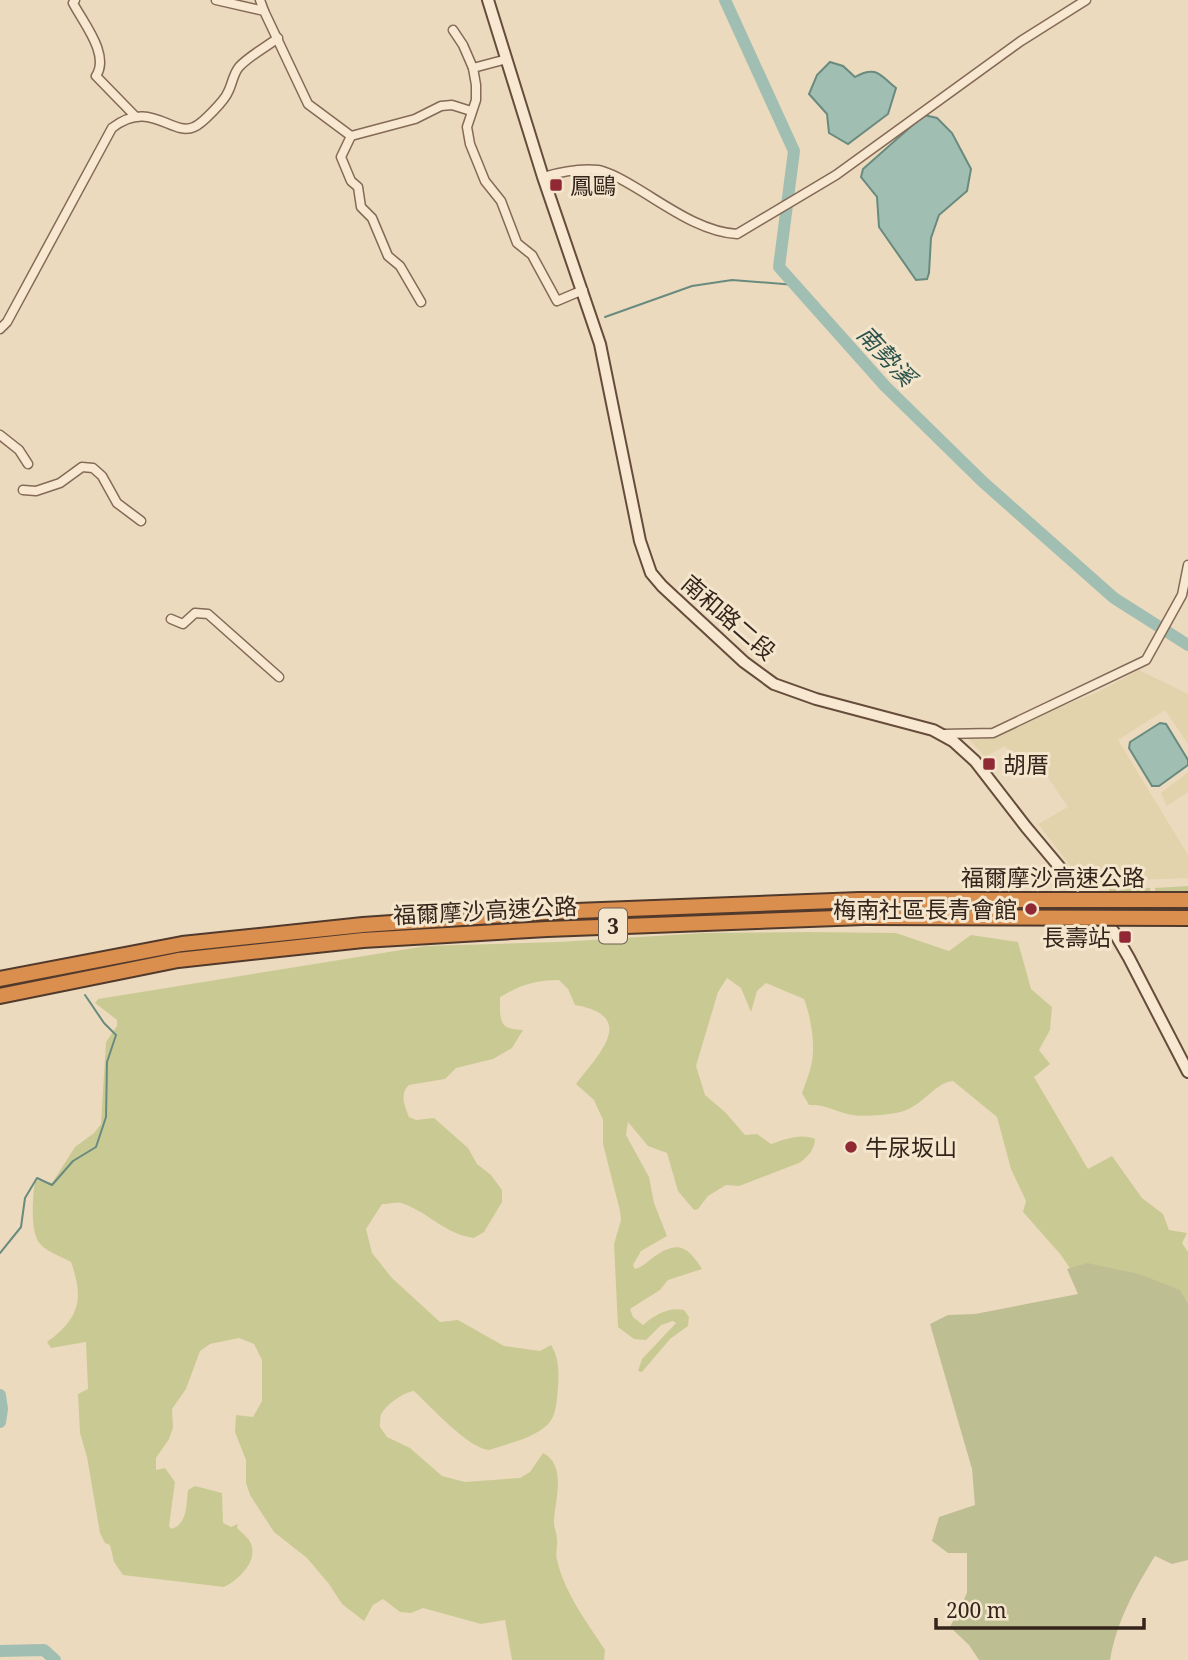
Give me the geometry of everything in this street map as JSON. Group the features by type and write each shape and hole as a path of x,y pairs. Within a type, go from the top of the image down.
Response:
{"highway":[{"name":"福爾摩沙高速公路","path":"0,979 182,944 363,925 550,912 859,900 1188,900"},
{"name":"福爾摩沙高速公路","path":"0,996 178,960 363,940 547,929 864,917 1188,918"}],"main road":[{"name":"南和路二段","path":"488,0 543,177 600,344 644,556 651,573 744,662 774,684 816,699 944,734 975,761 1114,932 1188,1072"}],"street":[{"path":"75,0 73,3 101,57 101,68 96,76 135,116"},
{"path":"216,0 264,11"},
{"path":"260,0 309,104 351,136"},
{"path":"543,177 563,172 599,170 722,233 737,234 836,175 1021,41 1086,0"},
{"path":"453,30 473,68 476,100 467,127 470,144 485,181 501,201 517,243 532,255 557,301 583,290"},
{"path":"0,329 8,322 112,128 124,119 135,116 152,117 187,129 196,127 227,95 239,67 278,38"},
{"path":"473,68 505,54"},
{"path":"421,302 400,267 388,256 372,218 361,206 358,187 351,181 341,157 351,136 415,119 441,106 452,105 471,111"},
{"path":"0,435 19,450 28,464"},
{"path":"23,490 36,491 60,483 82,467 93,468 102,476 117,503 141,521"},
{"path":"944,734 993,733 1146,660 1182,595 1188,565"},
{"path":"171,619 183,625 195,613 208,614 279,677"}],"shaded area":[{"path":"830,62 843,66 855,77 862,73 877,73 896,88 888,114 848,144 829,133 827,114 809,94 817,75"},
{"path":"924,115 937,118 952,133 971,169 967,191 939,215 931,238 927,279 916,280 879,227 877,197 861,177 863,169"},
{"path":"1139,670 1188,694 1188,744 1165,710 1118,740 1188,855 1188,878 1083,882 1038,824 1068,807 1033,756 1020,762 1005,746 985,757 967,737 997,731 1096,693"},
{"path":"1160,723 1166,724 1188,760 1188,765 1159,786 1152,786 1129,748 1130,742"},
{"path":"1188,772 1188,792 1167,806 1161,793"}],"green space":[{"path":"1188,886 1188,922 1159,923 1155,888"},
{"path":"1150,888 1155,924 1112,925 1109,889"},
{"path":"705,933 896,933 949,951 971,935 1018,942 1031,989 1052,1007 1050,1030 1039,1050 1050,1064 1034,1077 1088,1169 1112,1156 1142,1198 1163,1214 1169,1230 1187,1233 1182,1243 1188,1252 1188,1306 1071,1270 1023,1212 1026,1201 1011,1169 997,1117 953,1081 939,1086 913,1107 896,1113 857,1116 809,1105 802,1093 811,1066 813,1041 804,999 766,983 757,991 751,1012 741,988 727,978 718,992 696,1066 705,1095 725,1112 745,1135 757,1134 771,1144 799,1137 810,1137 815,1139 815,1143 810,1153 799,1163 739,1186 726,1185 708,1196 698,1209 694,1210 678,1191 667,1153 648,1146 628,1122 626,1135 649,1177 654,1203 667,1236 641,1251 633,1265 635,1269 663,1251 677,1247 692,1255 702,1269 668,1280 660,1290 630,1309 633,1317 643,1325 667,1311 684,1310 689,1317 688,1326 670,1339 642,1372 638,1371 642,1359 676,1323 673,1321 661,1325 646,1340 634,1339 618,1327 614,1244 621,1220 620,1211 603,1144 603,1120 594,1100 576,1084 602,1049 608,1038 609,1027 605,1018 594,1010 575,1005 568,989 559,980 528,984 500,997 502,1022 509,1028 523,1030 512,1048 493,1059 456,1068 445,1079 409,1085 404,1092 409,1117 416,1120 434,1118 468,1148 477,1164 491,1175 502,1190 502,1202 484,1232 474,1238 464,1236 399,1203 382,1204 366,1229 372,1253 392,1278 440,1322 458,1320 504,1346 540,1351 551,1345 556,1355 558,1371 554,1414 550,1422 536,1433 489,1450 480,1448 461,1435 414,1391 400,1396 386,1407 381,1416 380,1427 387,1437 410,1448 442,1476 465,1482 520,1478 530,1472 543,1453 551,1459 558,1485 554,1523 557,1560 571,1596 605,1650 604,1660 512,1660 505,1620 481,1624 423,1608 411,1613 400,1612 383,1599 373,1605 364,1621 342,1604 307,1558 274,1532 250,1495 246,1483 246,1460 235,1432 236,1415 253,1417 262,1401 262,1360 254,1344 239,1338 210,1344 200,1351 186,1389 172,1409 173,1428 156,1458 156,1470 165,1468 175,1482 169,1526 171,1529 181,1523 188,1490 195,1486 222,1493 223,1523 231,1527 238,1524 237,1528 252,1547 247,1568 224,1587 123,1575 114,1562 110,1545 105,1543 100,1533 87,1457 80,1433 78,1394 88,1389 86,1342 51,1348 47,1342 73,1316 78,1297 75,1275 71,1262 41,1245 35,1235 33,1220 35,1180 52,1183 75,1147 94,1133 101,1124 106,1042 117,1026 117,1020 95,1003 98,999 426,946 558,942"},
{"path":"1087,1263 1139,1274 1180,1290 1188,1304 1188,1560 1172,1564 1155,1556 1127,1606 1110,1660 979,1660 969,1645 950,1627 967,1593 967,1553 948,1553 932,1541 939,1517 975,1505 972,1469 930,1324 948,1315 975,1314 1078,1294 1067,1269"}],"waterway":[{"name":"南勢溪","path":"725,0 794,151 779,267 885,386 983,482 1114,598 1188,645"},
{"path":"605,317 692,286 732,280 796,285"},
{"path":"0,1253 21,1227 25,1198 37,1178 52,1185 73,1161 96,1147 106,1117 107,1062 116,1035 104,1023 85,995"},
{"path":"0,1395 0,1422"},
{"path":"0,1651 44,1650 55,1660"}],"place":[{"name":"鳳鷗","path":"556,185"},
{"name":"胡厝","path":"989,764"},
{"name":"梅南社區長青會館","path":"1031,909"},
{"name":"長壽站","path":"1125,937"},
{"name":"牛尿坂山","path":"851,1147"}]}
